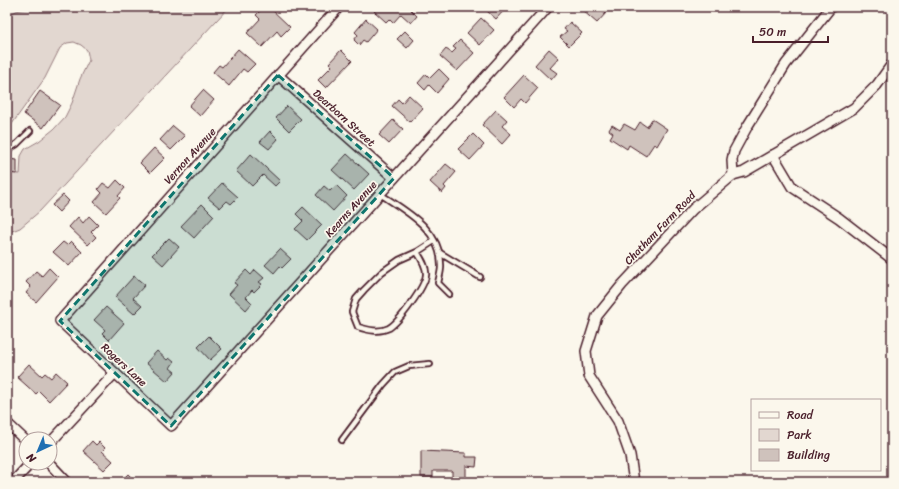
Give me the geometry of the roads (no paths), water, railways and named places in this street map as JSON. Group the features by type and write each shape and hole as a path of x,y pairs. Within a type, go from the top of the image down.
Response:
{"street":[{"name":"Vernon Avenue","path":"60,321 339,7"},
{"name":"Kearns Avenue","path":"171,426 548,7"},
{"path":"733,175 732,160 734,151 747,126 786,64 831,7"},
{"name":"Chatham Farm Road","path":"634,482 630,455 618,421 589,376 586,351 597,316 622,285 693,209 733,175 744,172 854,108 877,85 892,64"},
{"name":"Dearborn Street","path":"278,75 394,178"},
{"path":"773,155 792,187 839,218 892,259"},
{"name":"Rogers Lane","path":"60,321 171,426"},
{"path":"58,434 115,373"},
{"path":"7,423 18,433"},
{"path":"13,482 23,471"},
{"path":"57,471 67,482"}],"lane":[{"path":"7,150 17,144 30,131"},
{"path":"380,194 418,219 427,229 439,248 442,268 438,283 449,294"},
{"path":"417,252 423,263 426,274 422,286 399,319 388,328 378,331 365,330 358,327 352,312 356,299 382,272 399,260 417,252 434,241"},
{"path":"440,253 480,277"},
{"path":"342,440 394,372 410,366 430,364"}]}
